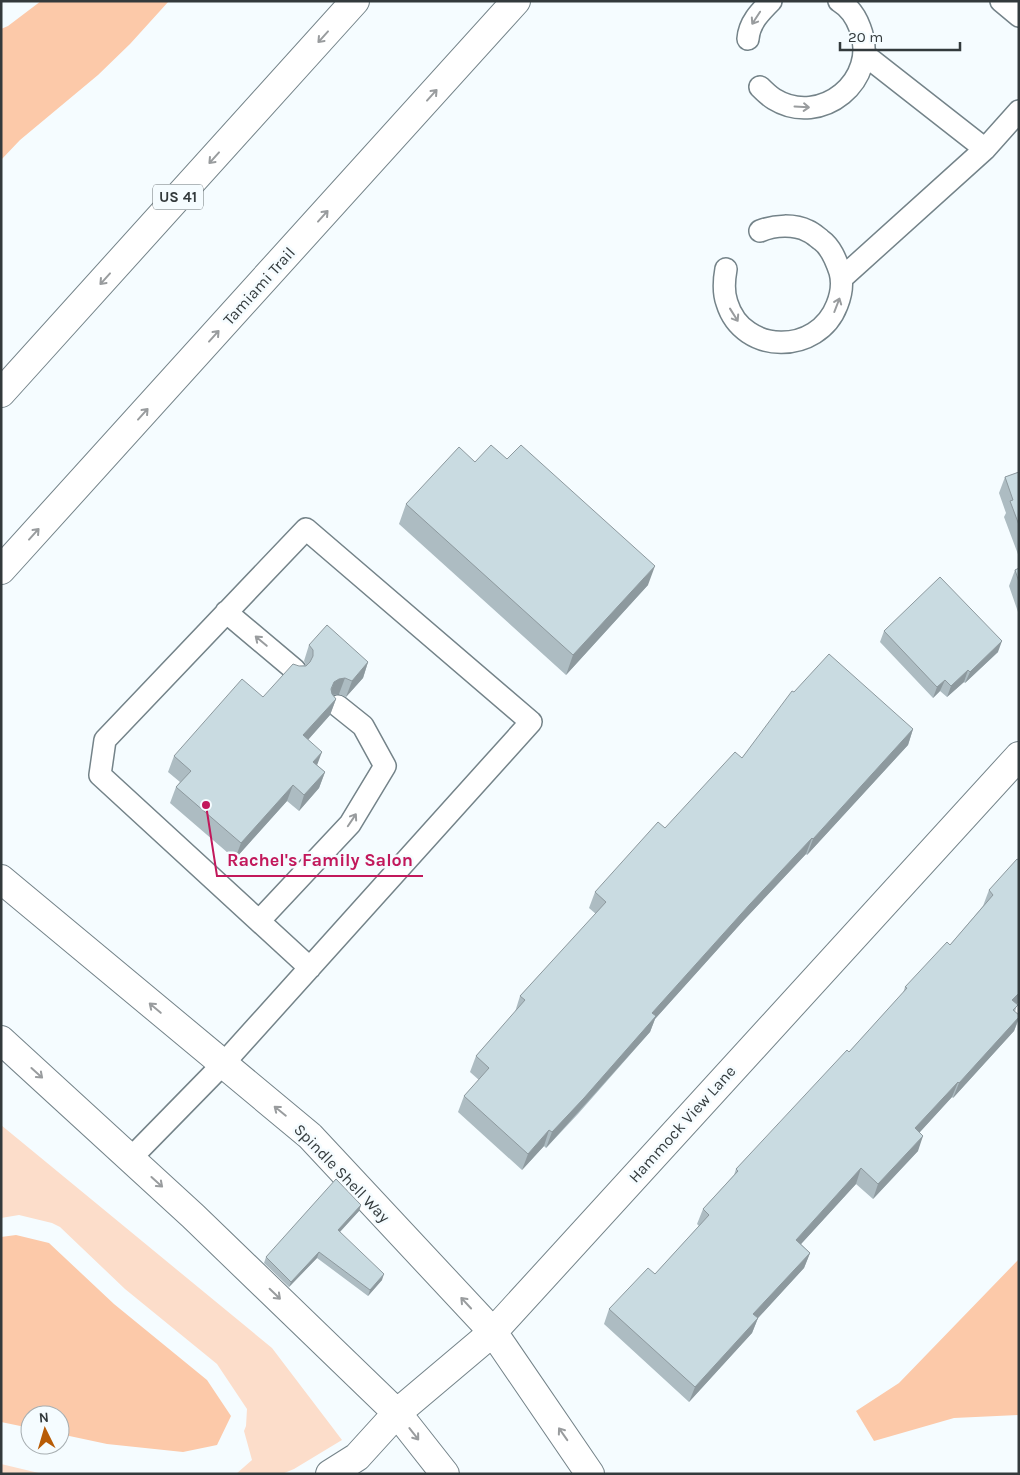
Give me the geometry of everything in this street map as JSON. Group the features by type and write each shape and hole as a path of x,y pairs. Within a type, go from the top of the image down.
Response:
{"street":[{"name":"US 41","path":"1,393 355,1"},
{"name":"Tamiami Trail","path":"1,570 516,1"},
{"name":"Hammock View Lane","path":"330,1474 357,1457 397,1413 493,1332 1019,756"},
{"name":"Spindle Shell Way","path":"1,879 310,1136 493,1332 590,1474"},
{"path":"1,1040 194,1216 397,1413 445,1474"}],"lane":[{"path":"748,39 749,30 758,13 771,1"},
{"path":"760,87 774,100 793,107 813,108 832,102 847,90 859,75 865,56 864,37 857,19 839,1"},
{"path":"1001,1 1019,16"},
{"path":"865,56 985,149"},
{"path":"842,278 985,149 1019,111"},
{"path":"726,269 724,284 727,303 735,320 750,333 767,341 786,344 805,339 828,322 834,315 840,297 842,278 836,259 824,242 808,231 789,226 769,227 760,231"},
{"path":"131,1158 223,1064 310,968 531,722 306,529 105,740 100,774 310,968"},
{"path":"226,612 295,670"},
{"path":"259,921 350,824 385,766 363,726 338,706"}],"shaded area":[{"path":"41,1 169,1 130,44 98,75 20,140 1,160 1,29 8,26"},
{"path":"1,1125 272,1348 342,1440 294,1469 282,1474 236,1474 252,1460 244,1431 247,1409 217,1364 125,1289 60,1227 52,1223 19,1215 1,1218"},
{"path":"16,1235 49,1243 114,1304 207,1380 231,1416 217,1445 183,1452 107,1444 70,1436 70,1405 20,1405 20,1426 1,1422 1,1237"},
{"path":"1019,1259 1019,1415 954,1418 874,1441 856,1411 899,1383"},
{"path":"1,1464 43,1474 1,1474"}],"building":[{"path":"491,445 507,459 521,445 655,566 573,655 406,504 459,447 475,462"},
{"path":"1019,472 1019,525 1010,501 1013,500 1005,477"},
{"path":"1019,568 1019,582 1015,570"},
{"path":"940,577 1002,641 970,672 968,670 951,686 945,680 937,687 884,631"},
{"path":"327,625 368,662 352,681 345,678 334,682 331,689 336,699 303,735 322,752 313,762 325,772 304,795 293,785 241,843 176,787 191,771 174,756 242,679 263,697 293,664 306,666 313,656 313,650 309,645"},
{"path":"829,654 913,729 813,839 750,904 652,1013 656,1016 584,1098 552,1132 549,1130 528,1154 464,1096 489,1068 476,1056 525,1000 520,996 606,902 595,892 658,822 665,828 735,752 742,758 792,691 794,692"},
{"path":"1017,859 1019,860 1019,993 1012,1000 1018,1005 1013,1010 1019,1017 915,1128 923,1136 878,1184 861,1168 796,1240 810,1253 753,1314 758,1318 695,1387 609,1309 648,1268 655,1274 709,1215 703,1209 738,1171 736,1169 847,1050 849,1052 947,942 950,945 993,895 989,890"},
{"path":"336,1179 361,1205 338,1230 384,1274 370,1290 319,1252 291,1282 266,1257"}],"place":[{"name":"Rachel's Family Salon","path":"206,805"}]}
